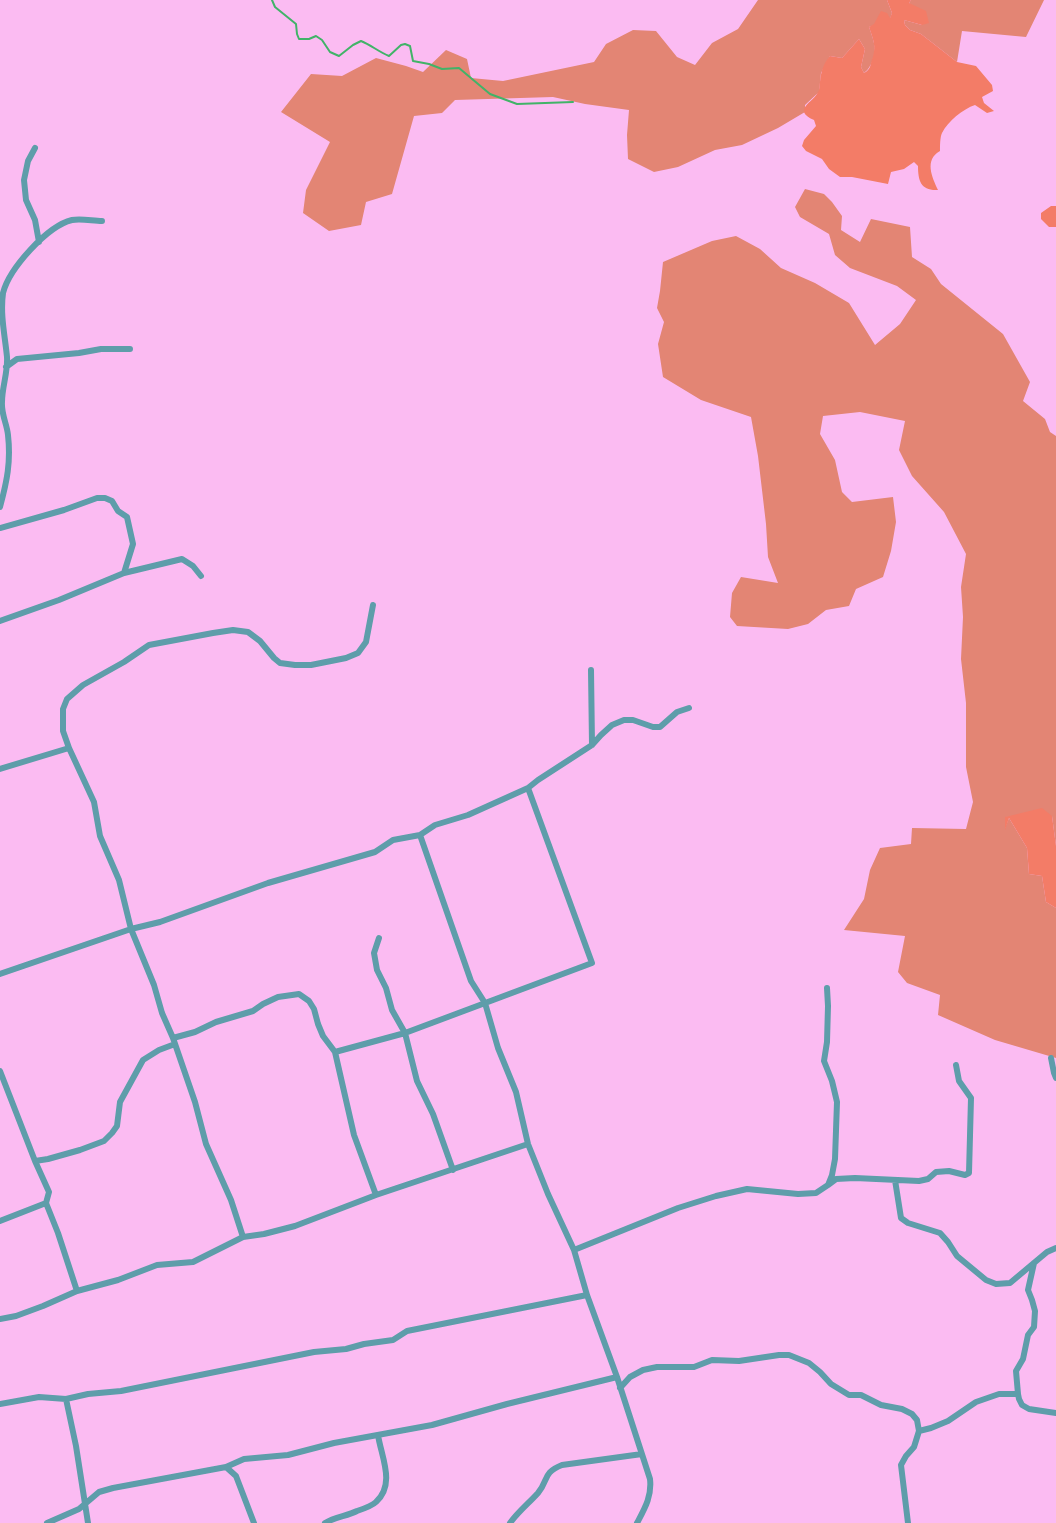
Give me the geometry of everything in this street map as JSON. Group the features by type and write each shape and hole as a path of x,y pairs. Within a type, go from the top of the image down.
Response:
{"street":[{"path":"35,148 28,162 24,180 26,200 34,220 39,242"},
{"path":"0,507 7,481 10,461 8,433 2,412 7,359 1,309 3,292 10,275 20,261 57,227 73,220 102,221"},
{"path":"6,367 17,359 79,353 100,349 130,349"},
{"path":"0,528 64,510 97,498 105,498 112,501 118,511 127,517 133,544 124,573"},
{"path":"0,621 59,600 124,573 182,559 193,566 201,576"},
{"path":"243,1237 232,1200 206,1144 195,1102 174,1041 162,1014 154,985 131,929 119,880 100,836 94,802 69,748 63,731 63,710 67,699 83,685 124,662 149,645 233,630 242,630 254,635 280,663 311,665 346,658 358,653 366,642 373,605"},
{"path":"591,670 592,745"},
{"path":"0,974 131,929 160,922 268,884 375,852 393,840 420,835 435,825 468,815 528,788 592,745 612,725 624,720 633,720 653,727 660,727 677,712 689,708"},
{"path":"0,769 69,748"},
{"path":"335,1052 405,1033 592,963 528,788"},
{"path":"420,835 471,981 485,1003 498,1048 516,1092 528,1144 548,1194 574,1250 586,1296 617,1377 650,1479 651,1489 638,1523"},
{"path":"379,938 374,953 376,970 386,988 392,1010 405,1033 417,1081 433,1114 453,1170"},
{"path":"827,988 828,1042 824,1061 832,1081 837,1102 835,1159 832,1175 828,1185"},
{"path":"34,1161 48,1159 80,1150 104,1141 117,1126 120,1102 143,1060 174,1041 216,1022 253,1011 263,1004 278,997 299,994 309,1001 314,1009 323,1036 335,1052 354,1135 376,1195"},
{"path":"1051,1058 1056,1078"},
{"path":"574,1250 678,1208 716,1196 747,1189 798,1194 816,1193 836,1179 855,1178 919,1182 928,1179 936,1172 949,1171 965,1175 969,1174 971,1098 959,1082 956,1065"},
{"path":"0,1071 34,1161 49,1192 46,1203 58,1233 77,1291"},
{"path":"0,1319 16,1316 77,1291 118,1280 156,1265 192,1262 243,1237 264,1234 295,1226 376,1195 528,1144"},
{"path":"895,1180 901,1218 908,1223 940,1233 957,1256 986,1280 996,1284 1010,1283 1047,1252 1056,1248"},
{"path":"0,1221 46,1203"},
{"path":"1035,1263 1028,1290 1035,1311 1034,1327 1028,1335 1023,1359 1016,1371 1018,1394 1022,1405 1029,1409 1056,1413"},
{"path":"0,1404 39,1397 66,1398 121,1391 314,1352 346,1349 364,1344 392,1340 407,1331 586,1296"},
{"path":"620,1388 630,1377 643,1370 657,1367 694,1367 712,1360 739,1361 779,1355 789,1355 810,1363 831,1384 849,1395 861,1395 881,1405 902,1409 912,1414 917,1420 919,1431 914,1447 906,1456 901,1465 908,1523"},
{"path":"47,1523 79,1509 99,1492 113,1488 226,1466 244,1459 288,1455 334,1444 432,1425 507,1404 617,1377"},
{"path":"919,1431 948,1421 976,1402 999,1394 1018,1394"},
{"path":"66,1398 76,1446 88,1523"},
{"path":"326,1523 332,1519 356,1512 376,1502 386,1488 386,1477 378,1435"},
{"path":"510,1523 519,1511 540,1491 547,1475 552,1469 562,1465 642,1454"},
{"path":"226,1466 236,1476 254,1523"}],"shaded area":[{"path":"758,0 887,0 892,13 890,19 869,27 875,51 873,60 864,73 861,67 865,49 859,39 842,58 830,56 821,73 819,92 805,105 805,112 778,128 742,145 715,150 678,167 654,172 628,159 627,135 629,110 585,104 553,97 455,100 442,113 414,116 392,194 366,202 361,225 329,231 303,213 306,190 330,142 281,112 311,74 342,76 376,58 423,72 446,50 467,59 471,78 503,81 594,62 606,44 633,30 656,31 677,57 695,65 712,43 738,29"},
{"path":"887,0 911,0 909,3 926,11 929,23 922,25 904,20 905,25 910,30 921,34 957,62 976,66 992,85 993,91 982,97 984,103 994,111 987,113 975,105 970,107 961,112 952,120 942,133 940,139 940,151 932,159 931,164 932,174 938,190 932,190 924,187 920,180 918,166 914,162 904,169 891,172 888,184 852,177 840,177 829,169 822,159 806,151 802,146 804,140 816,126 814,120 804,113 804,109 819,91 824,65 830,56 842,58 859,39 865,49 861,67 864,73 868,70 873,57 874,49 869,27 874,24 881,11 887,13 890,18 892,13"},
{"path":"911,0 1044,0 1026,37 962,31 957,62 921,34 910,30 905,25 904,20 922,25 909,3"},
{"path":"805,189 824,194 842,216 841,230 860,242 871,219 910,227 912,257 931,269 941,284 1003,334 1030,382 1023,401 1045,419 1050,432 1056,436 1056,846 1052,816 1005,817 1005,828 1009,818 1027,848 1029,874 1042,876 1046,902 1056,908 1056,1058 995,1040 938,1015 940,995 907,983 898,972 905,936 844,930 864,899 870,870 880,848 911,844 912,828 966,829 973,802 966,767 966,703 961,659 963,617 961,587 966,554 944,512 912,476 899,450 905,421 860,412 823,416 820,434 835,460 842,492 852,502 893,497 896,522 891,551 883,577 856,589 849,606 826,610 808,624 788,629 737,626 730,617 732,593 741,577 778,583 768,557 766,524 758,456 751,417 701,400 663,377 658,344 664,322 657,308 663,262 712,241 736,236 760,249 781,268 815,283 849,303 875,345 900,324 916,300 897,286 850,268 835,255 829,234 800,217 795,207"},
{"path":"1051,206 1056,206 1056,227 1049,227 1041,219 1041,213"},
{"path":"1042,808 1052,816 1056,846 1056,908 1046,902 1042,876 1029,874 1027,848 1009,818 1005,830 1005,817"}],"waterway":[{"path":"272,0 275,7 296,24 299,39 309,39 316,36 322,40 330,52 339,56 353,45 361,41 389,56 401,45 405,44 410,46 413,61 429,64 442,69 459,68 490,94 517,104 573,102"}]}
